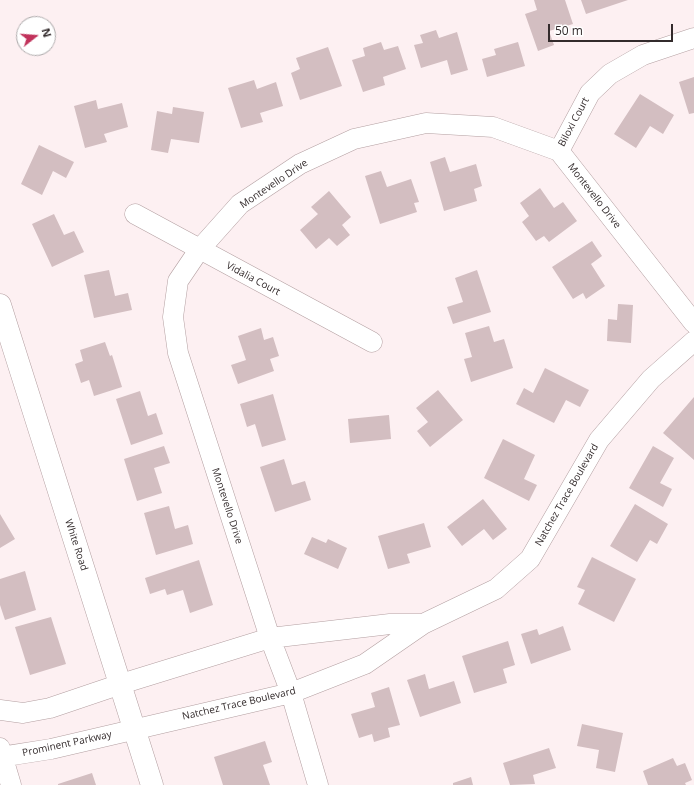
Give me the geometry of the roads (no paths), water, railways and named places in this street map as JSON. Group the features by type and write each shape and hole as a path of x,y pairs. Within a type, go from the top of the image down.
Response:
{"street":[{"name":"Biloxi Court","path":"559,151 590,93 610,74 643,55 694,38"},
{"name":"Montevello Drive","path":"318,785 291,693 270,638 178,353 174,317 178,281 199,250 240,204 300,164 354,139 426,124 493,127 559,151 694,323"},
{"name":"Vidalia Court","path":"135,214 199,250 372,342"},
{"name":"White Road","path":"0,305 152,785"},
{"name":"Natchez Trace Boulevard","path":"134,729 291,693 365,664 423,624 496,589 530,559 599,440 651,378 694,342"},
{"name":"Natchez Trace Boulevard","path":"121,684 270,638 390,624 423,624"},
{"path":"0,710 23,713 50,708 121,684"},
{"name":"Prominent Parkway","path":"1,754 51,749 134,729"},
{"path":"1,754 11,785"}]}
